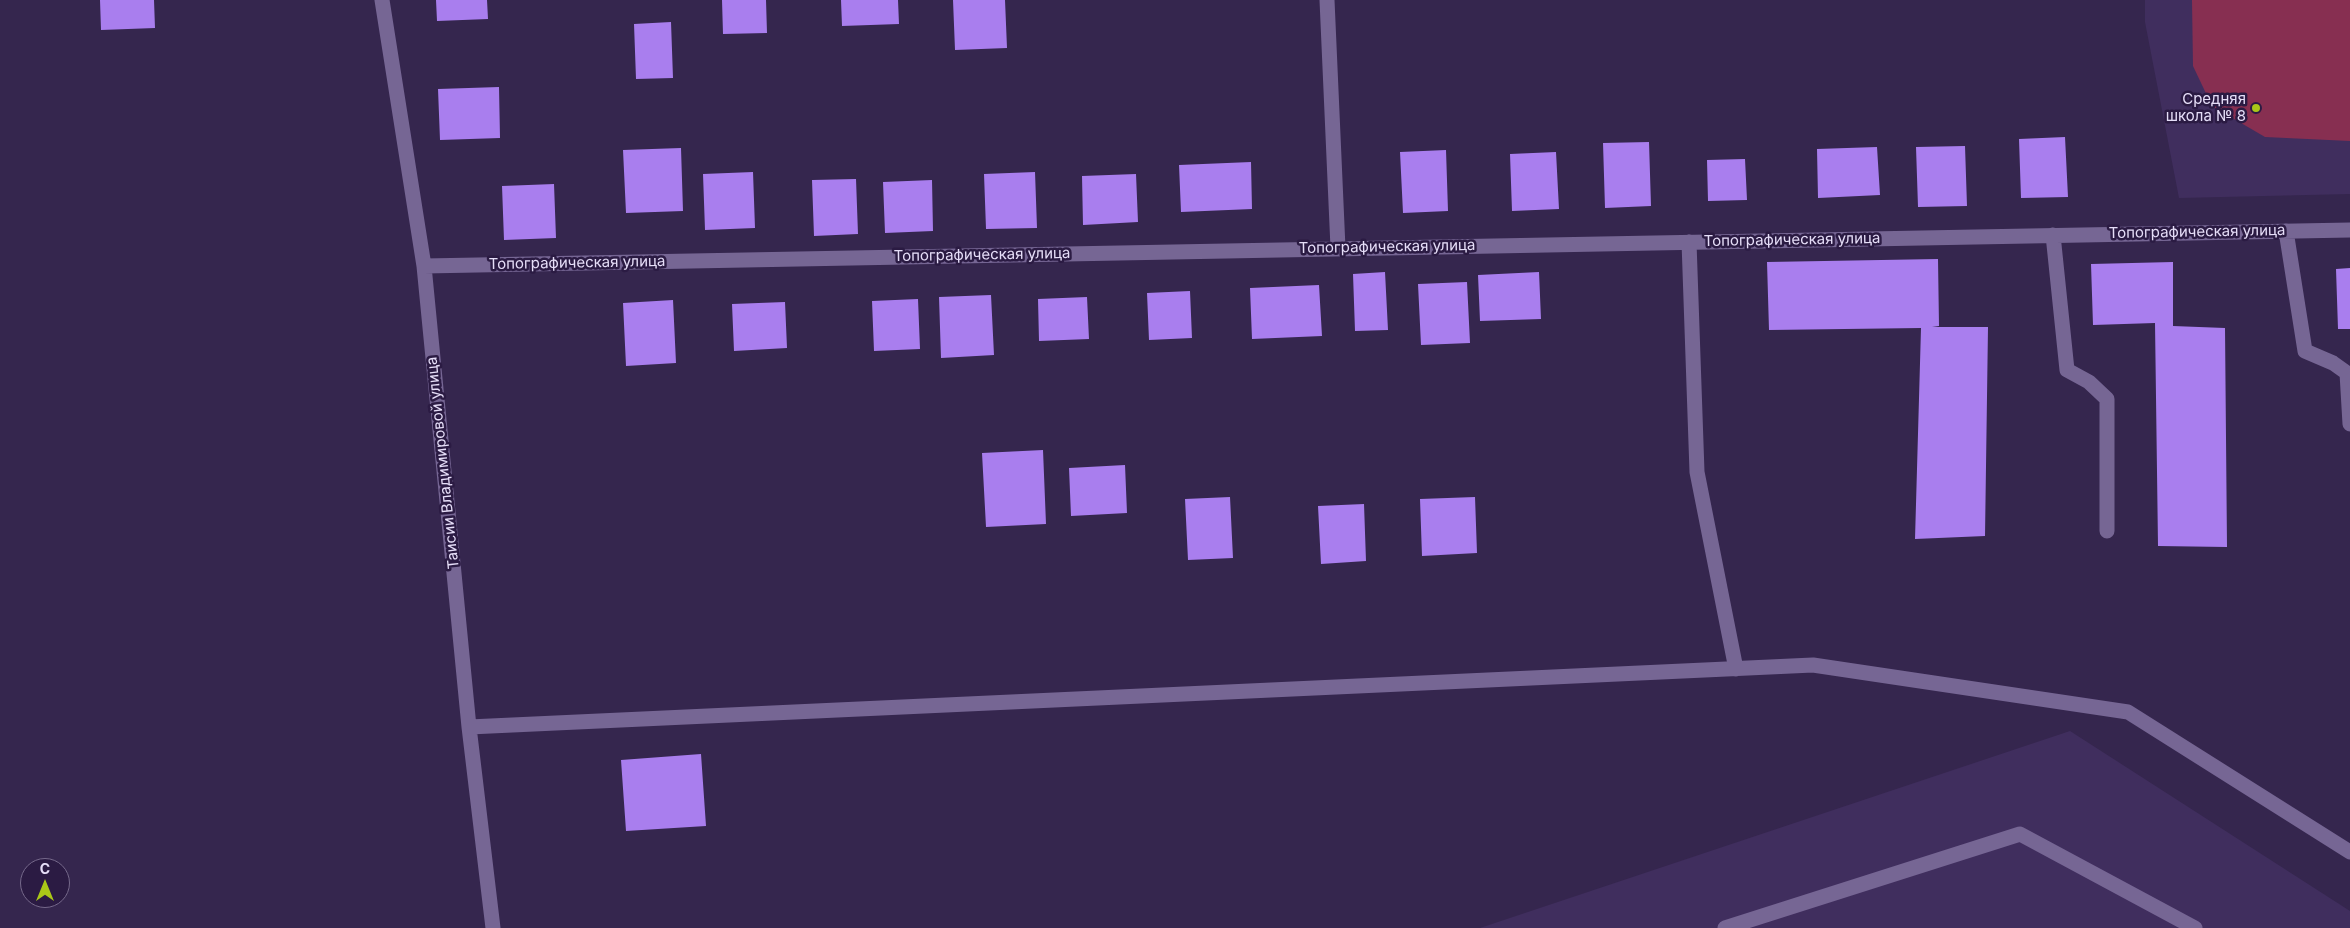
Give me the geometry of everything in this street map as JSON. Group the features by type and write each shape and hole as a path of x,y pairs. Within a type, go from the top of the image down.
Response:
{"street":[{"name":"Таисии Владимировой улица","path":"382,0 424,266 469,727 493,928"},
{"path":"1326,0 1338,248"},
{"name":"Топографическая улица","path":"424,266 2350,230"},
{"path":"2286,231 2305,351 2334,363 2347,373 2350,424"},
{"path":"2053,235 2067,370 2089,382 2107,399 2107,530"},
{"path":"1688,242 1697,472 1736,669"},
{"path":"469,727 1813,665 2128,712 2350,852"},
{"path":"1725,928 2020,834 2196,928"}],"shaded area":[{"name":"Средняя школа № 8","path":"2145,0 2350,0 2350,194 2179,198 2145,22"},
{"path":"2192,0 2350,0 2350,141 2265,137 2212,106 2193,66"},
{"path":"2070,731 2350,911 2350,928 1480,928"}],"building":[{"path":"100,0 154,0 155,28 101,30"},
{"path":"436,0 487,0 488,19 437,21"},
{"path":"722,0 766,0 767,33 723,34"},
{"path":"841,0 898,0 899,24 842,26"},
{"path":"953,0 1005,0 1007,48 955,50"},
{"path":"671,22 673,78 636,79 634,24"},
{"path":"499,87 500,138 440,140 438,89"},
{"path":"2065,137 2068,197 2021,198 2019,139"},
{"path":"1649,142 1651,206 1605,208 1603,143"},
{"path":"1965,146 1967,206 1918,207 1916,147"},
{"path":"1877,147 1880,195 1818,198 1817,149"},
{"path":"681,148 683,211 626,213 623,150"},
{"path":"1446,150 1448,211 1403,213 1400,152"},
{"path":"1556,152 1559,209 1512,211 1510,154"},
{"path":"1745,159 1747,200 1708,201 1707,160"},
{"path":"1251,162 1252,209 1181,212 1179,165"},
{"path":"753,172 755,228 705,230 703,174"},
{"path":"1035,172 1037,228 986,229 984,174"},
{"path":"1136,174 1138,222 1083,225 1082,176"},
{"path":"856,179 858,234 814,236 812,180"},
{"path":"932,180 933,231 885,233 883,182"},
{"path":"554,184 556,238 504,240 502,186"},
{"path":"1938,259 1939,326 1932,327 1988,327 1985,536 1915,539 1921,328 1769,330 1767,262"},
{"path":"2173,262 2173,326 2225,328 2227,547 2158,546 2155,323 2093,325 2091,264"},
{"path":"2350,268 2350,329 2338,329 2336,269"},
{"path":"1385,272 1388,330 1355,331 1353,274"},
{"path":"1539,272 1541,319 1480,321 1478,275"},
{"path":"1467,282 1470,343 1421,345 1418,284"},
{"path":"1319,285 1322,336 1252,339 1250,288"},
{"path":"1190,291 1192,338 1149,340 1147,293"},
{"path":"991,295 994,355 941,358 939,297"},
{"path":"1087,297 1089,339 1039,341 1038,299"},
{"path":"918,299 920,349 874,351 872,301"},
{"path":"673,300 676,363 626,366 623,303"},
{"path":"785,302 787,348 734,351 732,304"},
{"path":"1043,450 1046,524 986,527 982,453"},
{"path":"1125,465 1127,513 1071,516 1069,468"},
{"path":"1230,497 1233,558 1188,560 1185,499"},
{"path":"1475,497 1477,553 1422,556 1420,499"},
{"path":"1364,504 1366,561 1321,564 1318,506"},
{"path":"701,754 706,826 626,831 621,760"}],"place":[{"name":"Средняя школа № 8","path":"2256,108"}]}
